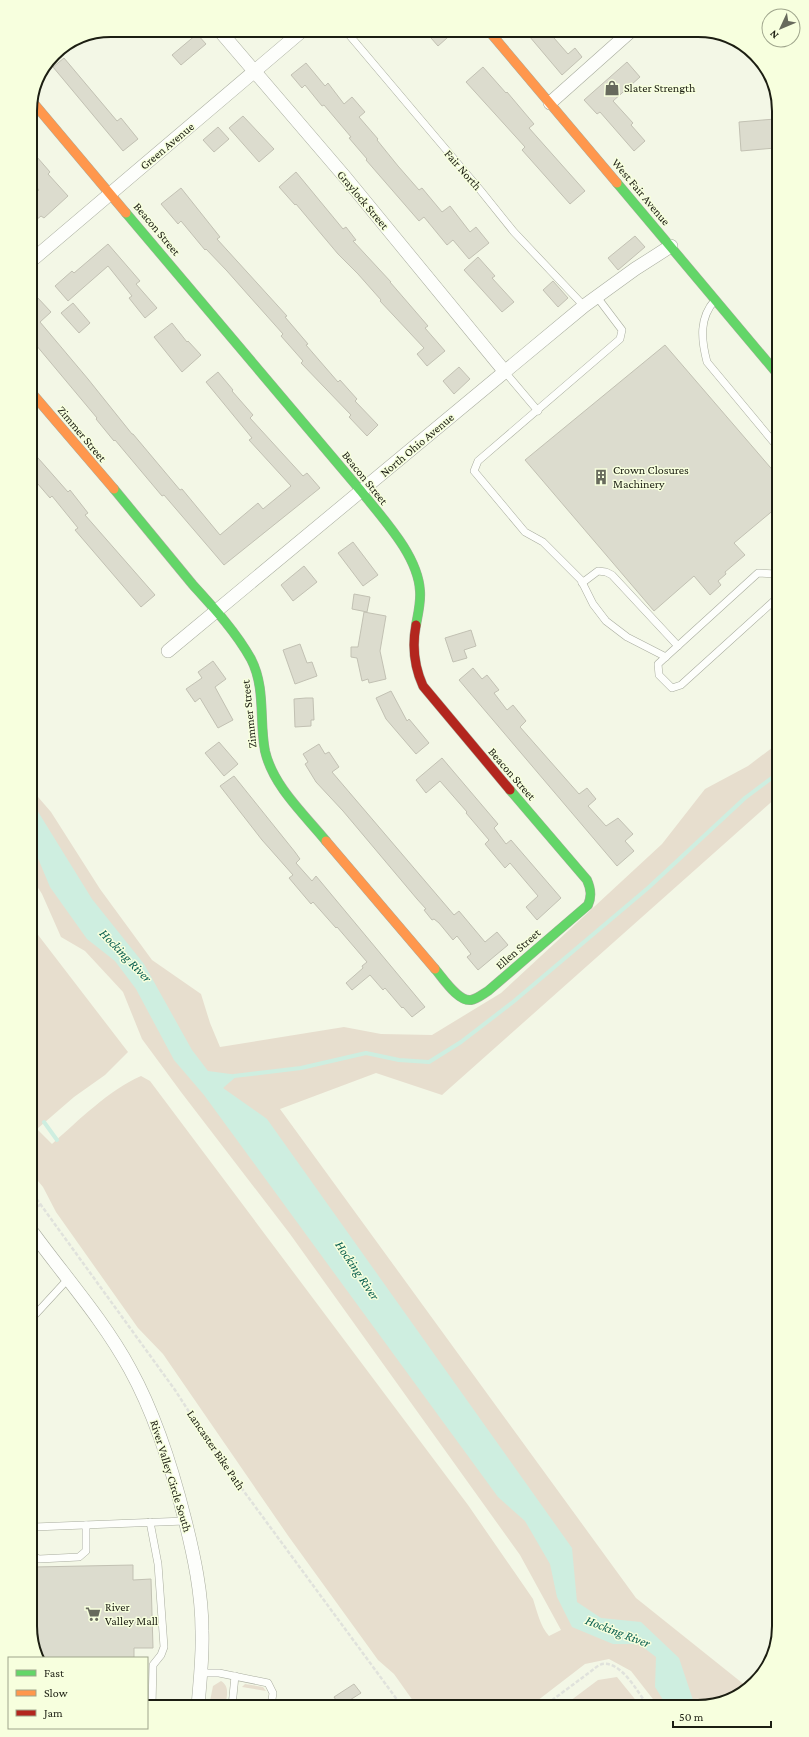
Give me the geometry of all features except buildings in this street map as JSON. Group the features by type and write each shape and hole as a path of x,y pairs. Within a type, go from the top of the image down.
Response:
{"street":[{"name":"Graylock Street","path":"225,37 345,177 505,372"},
{"name":"Green Avenue","path":"37,256 295,37"},
{"name":"West Fair Avenue","path":"494,37 772,366"},
{"path":"550,103 624,37"},
{"name":"Beacon Street","path":"37,107 361,491 406,552 415,569 420,587 420,608 413,639 412,651 418,676 423,686 492,770 587,880 591,888 592,897 588,904"},
{"name":"North Ohio Avenue","path":"168,652 214,611 584,306 635,269 671,246"},
{"name":"Zimmer Street","path":"37,399 243,647 258,674 262,702 264,743 267,759 274,776 297,806 459,997"},
{"name":"Ellen Street","path":"459,997 470,1001 488,992 588,904"},
{"name":"River Valley Circle South","path":"37,1239 68,1279 130,1369 148,1404 163,1441 192,1548 200,1595 202,1630 199,1700"}],"lane":[{"name":"Fair North","path":"351,37 514,232 584,306"},
{"path":"597,297 622,330 620,339 478,461 474,471 524,532 543,542 582,583 606,621 627,637 666,657"},
{"path":"716,300 707,309 703,327 703,345 707,362 772,440"},
{"path":"505,372 538,411"},
{"path":"582,583 598,571 606,572 612,575 678,646"},
{"path":"772,574 758,574 658,664 659,675 672,688 681,685 772,603"},
{"path":"37,1313 68,1279"},
{"path":"37,1527 185,1521"},
{"path":"150,1522 158,1564 164,1647 153,1665 152,1700"},
{"path":"37,1558 79,1557 86,1551 86,1525"},
{"path":"201,1673 219,1673 268,1683 273,1693 272,1700"},
{"path":"233,1700 236,1676"}],"path":[{"name":"Lancaster Bike Path","path":"37,1199 176,1390 215,1452 397,1700"},
{"path":"37,1207 41,1204"},
{"path":"553,1700 594,1669 602,1664 608,1664 622,1671 644,1700"}],"shaded area":[{"path":"772,748 772,801 442,1095 376,1073 280,1109 636,1598 744,1684 731,1692 713,1699 654,1700 631,1671 609,1659 585,1664 538,1700 412,1700 394,1674 378,1660 289,1537 163,1354 138,1328 56,1212 43,1187 37,1180 37,1129 52,1144 117,1089 141,1076 150,1081 468,1505 533,1599 543,1628 549,1636 561,1630 520,1555 290,1234 142,1039 123,992 85,951 61,937 37,886 37,796 51,812 100,889 152,960 201,994 210,1023 220,1047 344,1027 381,1034 432,1035 501,993 662,844 705,789 748,766"},
{"path":"37,934 128,1052 105,1075 74,1097 37,1129"},
{"path":"617,1677 636,1700 571,1700 598,1680"},
{"path":"221,1681 224,1683 227,1689 226,1700 210,1700 213,1686"},
{"path":"245,1684 263,1687 266,1691 242,1687"}],"water":[{"name":"Hocking River","path":"37,810 92,899 144,964 192,1050 208,1071 238,1075 223,1088 267,1119 572,1548 577,1602 601,1618 641,1622 679,1658 693,1700 663,1700 655,1687 656,1657 639,1644 613,1644 572,1627 557,1597 550,1564 525,1521 498,1497 204,1095 174,1060 136,989 115,961 87,939 50,887 37,856"}],"waterway":[{"path":"234,1076 301,1068 366,1053 399,1060 429,1062 461,1042 513,1002 648,888 745,798 772,778"},
{"path":"44,1122 57,1140"}],"traffic: fast":[{"path":"617,183 772,367"},
{"path":"126,213 361,491 398,538 413,564 418,577 420,599 416,625"},
{"path":"114,489 239,639 251,659 259,681 263,740 269,764 282,788 290,799 326,841"},
{"path":"435,969 451,989 461,997 466,1000 475,999 488,991 588,905 590,892 587,880 510,790"}],"traffic: slow":[{"path":"494,37 617,183"},
{"path":"37,107 126,213"},
{"path":"37,399 114,489"},
{"path":"326,841 435,969"}],"traffic: jam":[{"path":"416,625 414,641 415,656 423,686 510,790"}],"place":[{"name":"Slater Strength","path":"612,88"},
{"name":"Crown Closures Machinery","path":"601,477"},
{"name":"River Valley Mall","path":"93,1614"}]}
